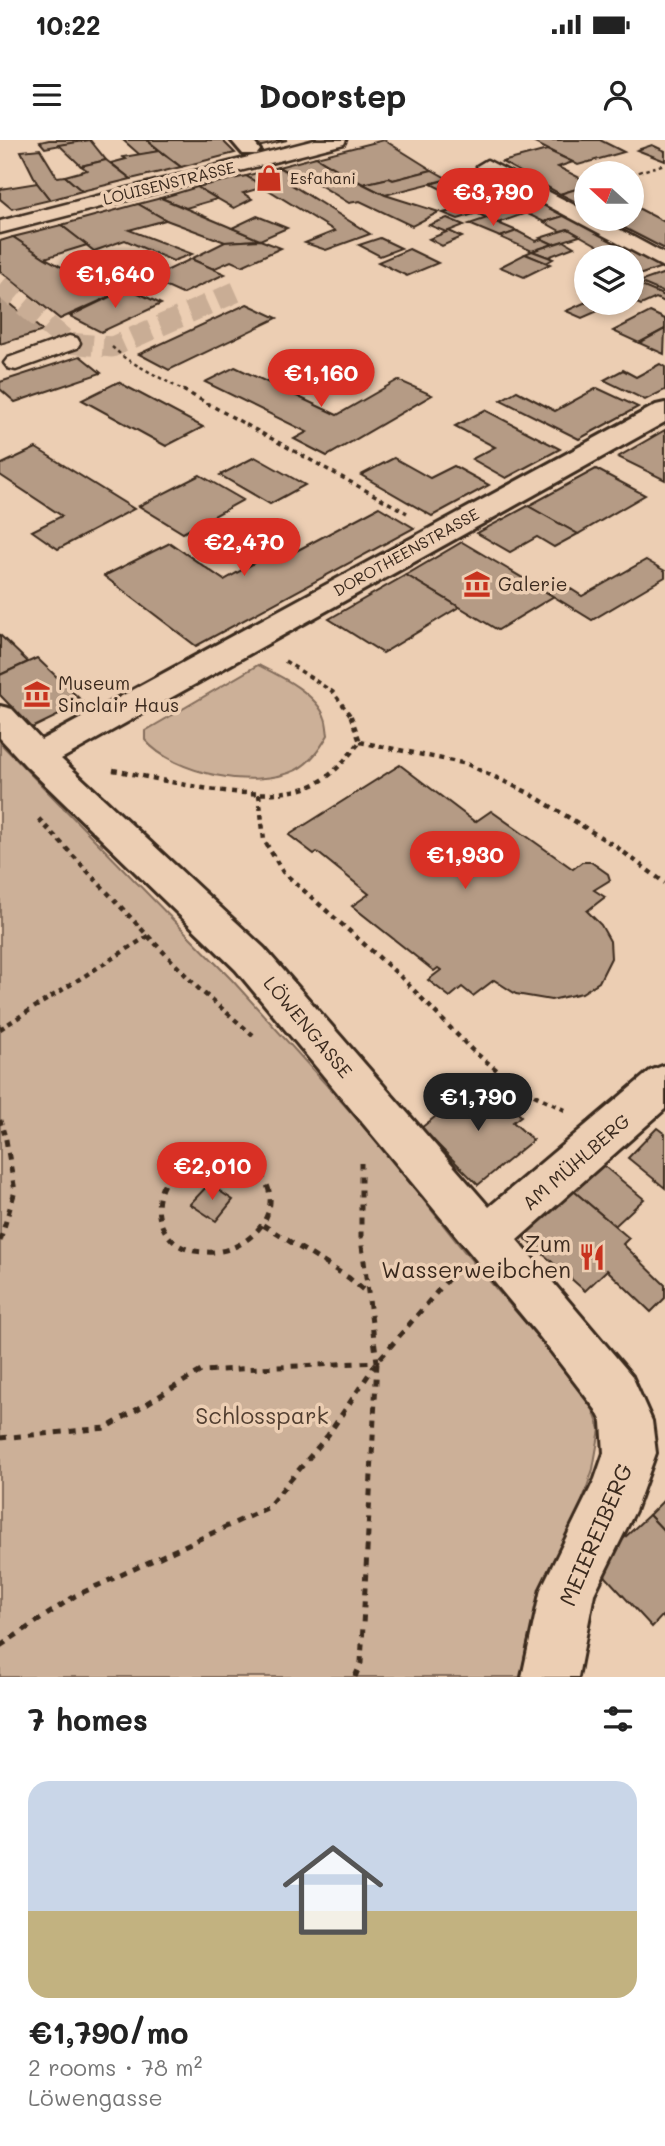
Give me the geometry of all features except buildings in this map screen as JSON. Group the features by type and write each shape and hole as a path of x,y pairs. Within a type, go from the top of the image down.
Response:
{"street":[{"name":"LOUISENSTRASSE","path":"0,227 337,140"},
{"path":"487,166 665,262"},
{"path":"16,363 69,343"},
{"name":"DOROTHEENSTRASSE","path":"37,757 248,638 665,411"},
{"name":"LÖWENGASSE","path":"0,718 37,757 250,959 589,1362"},
{"name":"AM MÜHLBERG","path":"485,1239 665,1083"},
{"name":"MEIEREIBERG","path":"550,1677 568,1589 616,1492 631,1453 630,1435 620,1404 589,1362"}],"path":[{"path":"644,170 665,164"},
{"path":"112,347 139,365 445,531"},
{"path":"248,638 339,694 354,720 360,742"},
{"path":"37,757 259,794 309,787 335,771 360,742"},
{"path":"360,742 467,764 529,793 618,848 665,883"},
{"path":"259,794 264,840 283,872 400,976 472,1050 518,1087 611,1132"},
{"path":"28,807 199,989 257,1038"},
{"path":"0,1029 148,936"},
{"path":"0,1120 5,1133 15,1191 0,1241"},
{"path":"222,1154 234,1156 256,1169 269,1189 270,1202 263,1225 244,1244 232,1250 204,1253 190,1250 168,1237 161,1226 156,1203 159,1191 173,1170 195,1157 222,1154"},
{"path":"355,1677 361,1663 377,1362 358,1200 361,1155"},
{"path":"263,1225 349,1278 368,1294"},
{"path":"0,1646 75,1596 268,1508 328,1435 377,1362 485,1239"},
{"path":"0,1438 106,1428 201,1371 377,1362"}],"green space":[{"path":"258,665 306,693 325,718 328,735 315,755 301,767 279,776 259,779 216,775 175,762 145,740 145,731"},
{"name":"Schlosspark","path":"0,743 232,980 375,1139 468,1256 542,1342 593,1410 600,1429 593,1469 576,1520 543,1597 527,1644 521,1677 0,1677"}],"tunnel":[{"path":"0,285 69,343 112,347 238,291"}],"place":[{"name":"Esfahani","path":"269,178"},
{"name":"Galerie","path":"477,584"},
{"name":"Museum Sinclair Haus","path":"37,694"},
{"name":"Zum Wasserweibchen","path":"592,1257"}]}
